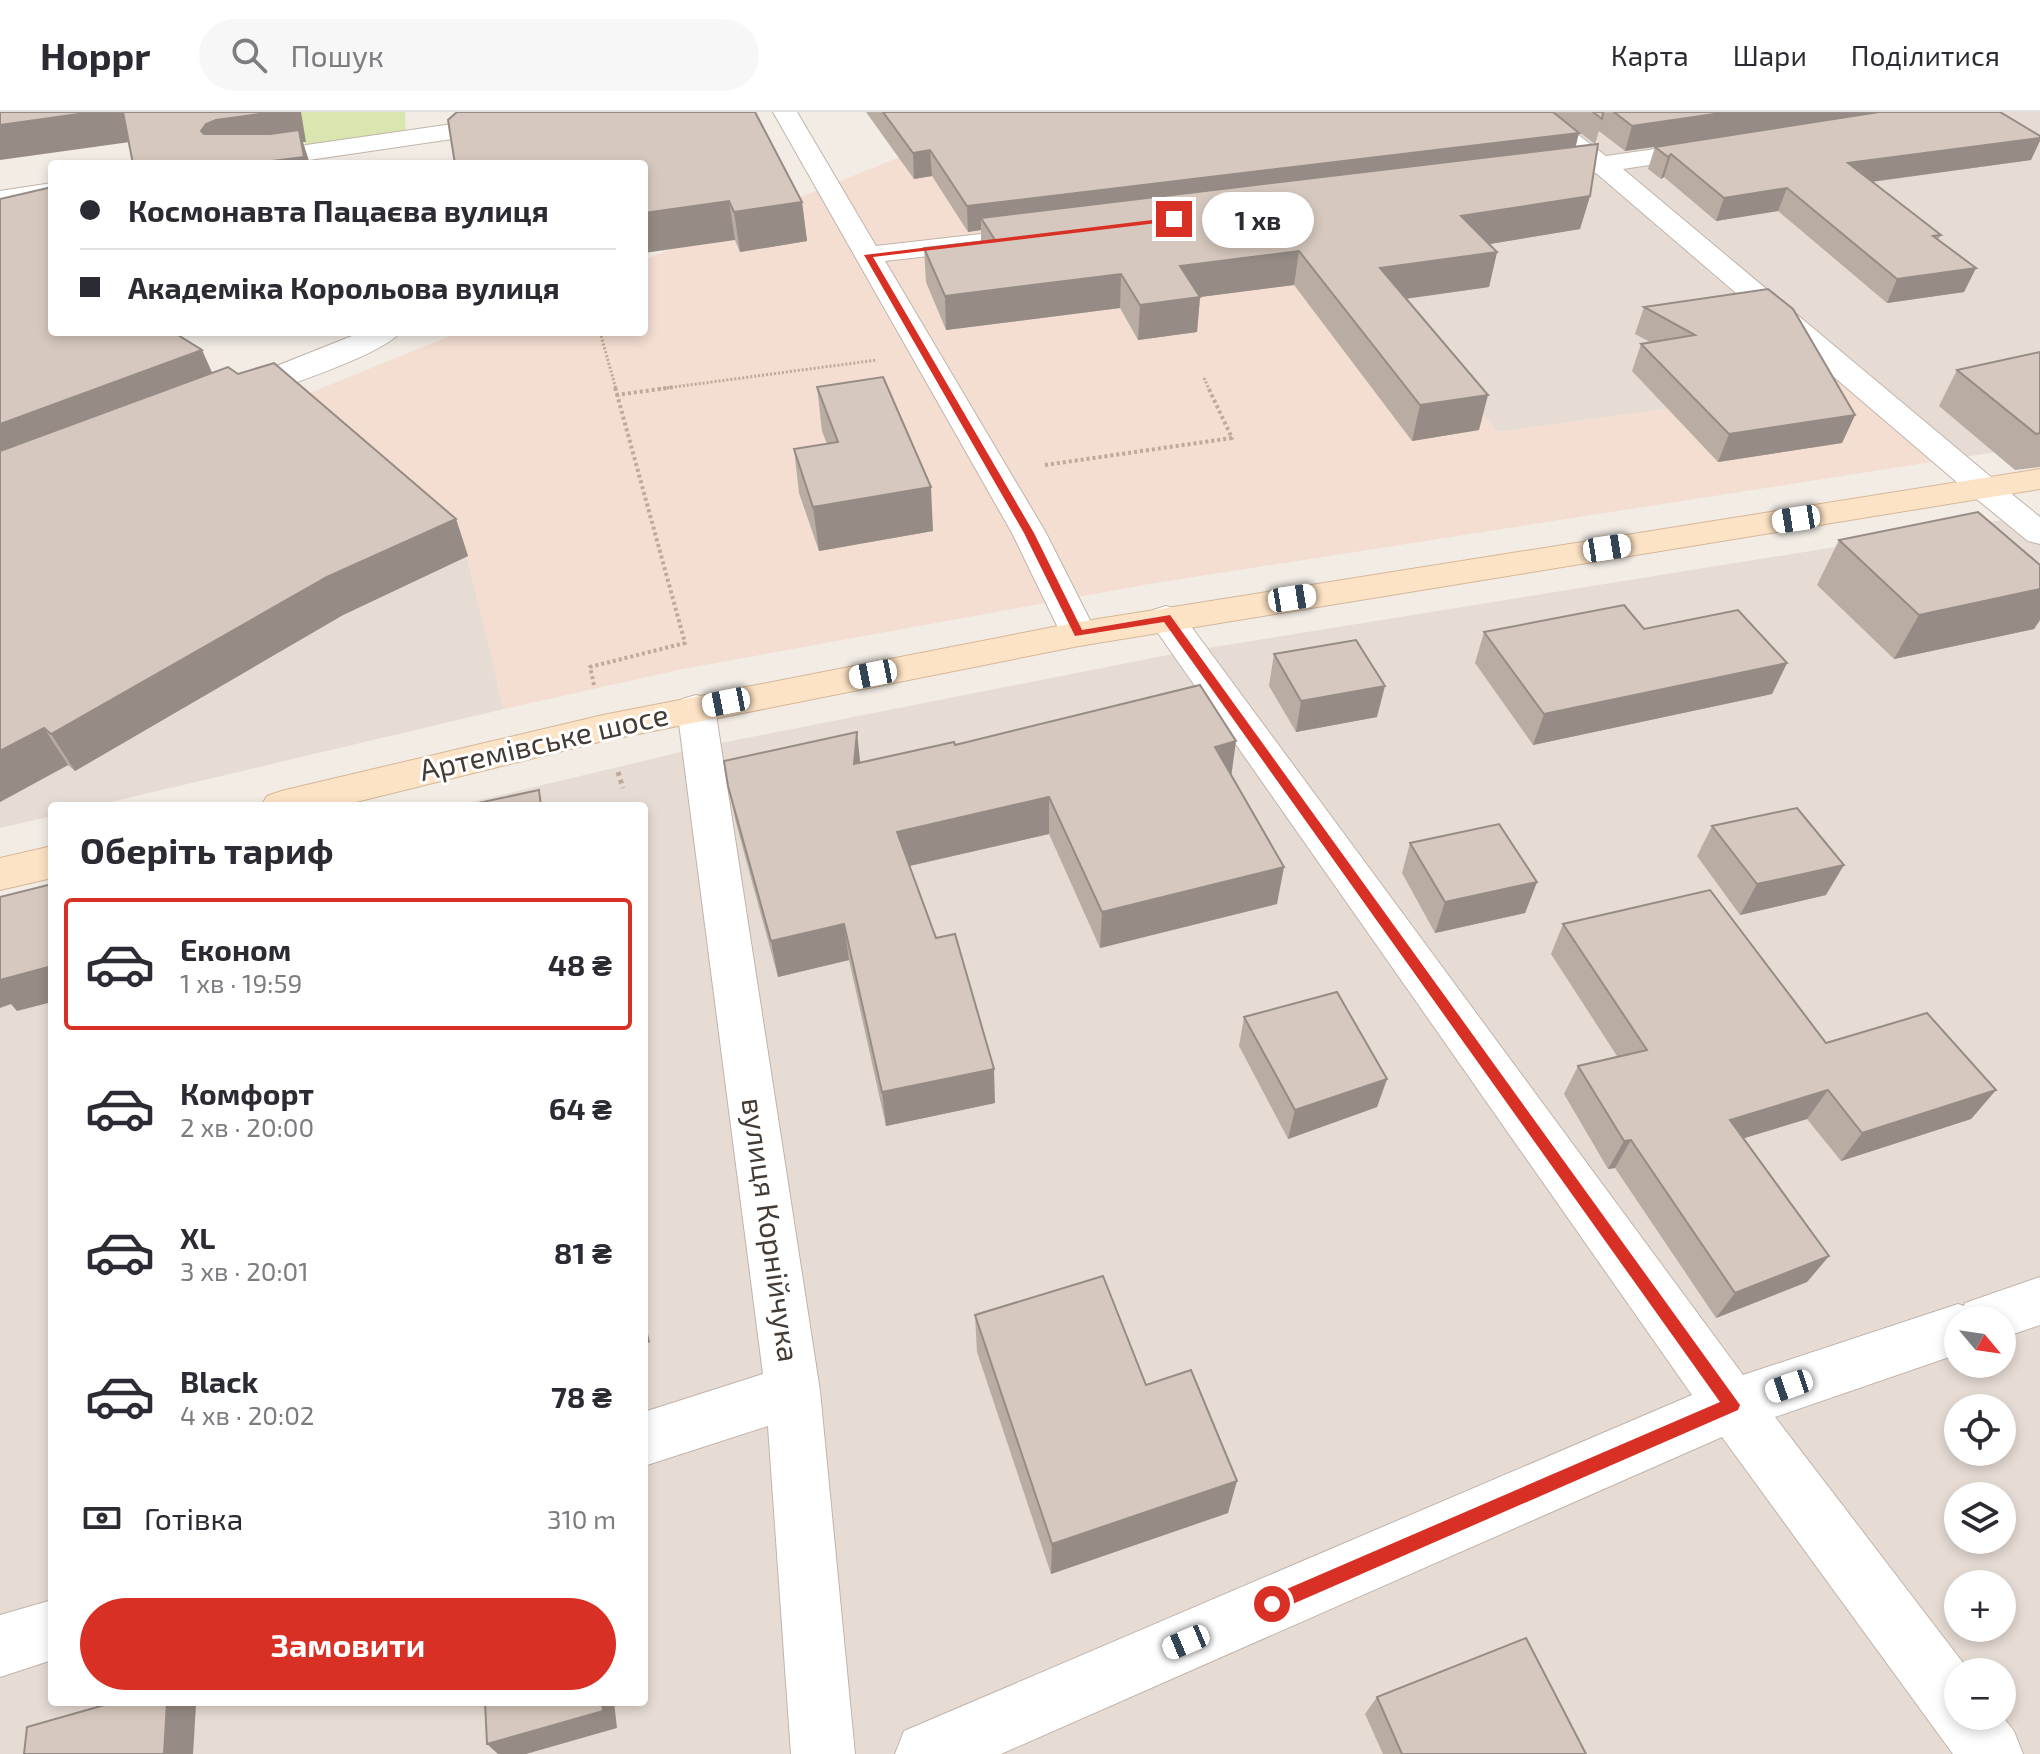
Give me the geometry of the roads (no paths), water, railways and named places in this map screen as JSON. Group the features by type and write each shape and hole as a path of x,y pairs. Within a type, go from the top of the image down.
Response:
{"main road":[{"name":"Артемівське шосе","path":"298,802 696,708 1079,634 2040,479"},
{"path":"0,874 48,863"}],"street":[{"path":"248,160 405,124 588,112"},
{"path":"785,112 1029,533 1079,634"},
{"path":"1533,112 1602,165 2040,534"},
{"path":"405,124 407,160"},
{"path":"1510,177 1740,145"},
{"path":"0,199 48,192"},
{"path":"868,255 1011,238"},
{"path":"205,405 352,349 377,336"},
{"path":"1166,618 1732,1405 1944,1689"},
{"name":"вулиця Корнійчука","path":"696,708 793,1391 823,1754"},
{"path":"2016,1309 2040,1301"},
{"path":"927,1754 1732,1405 1944,1334"},
{"path":"648,1438 793,1391"},
{"path":"0,1646 48,1631"},
{"path":"1974,1730 1991,1754"}]}
